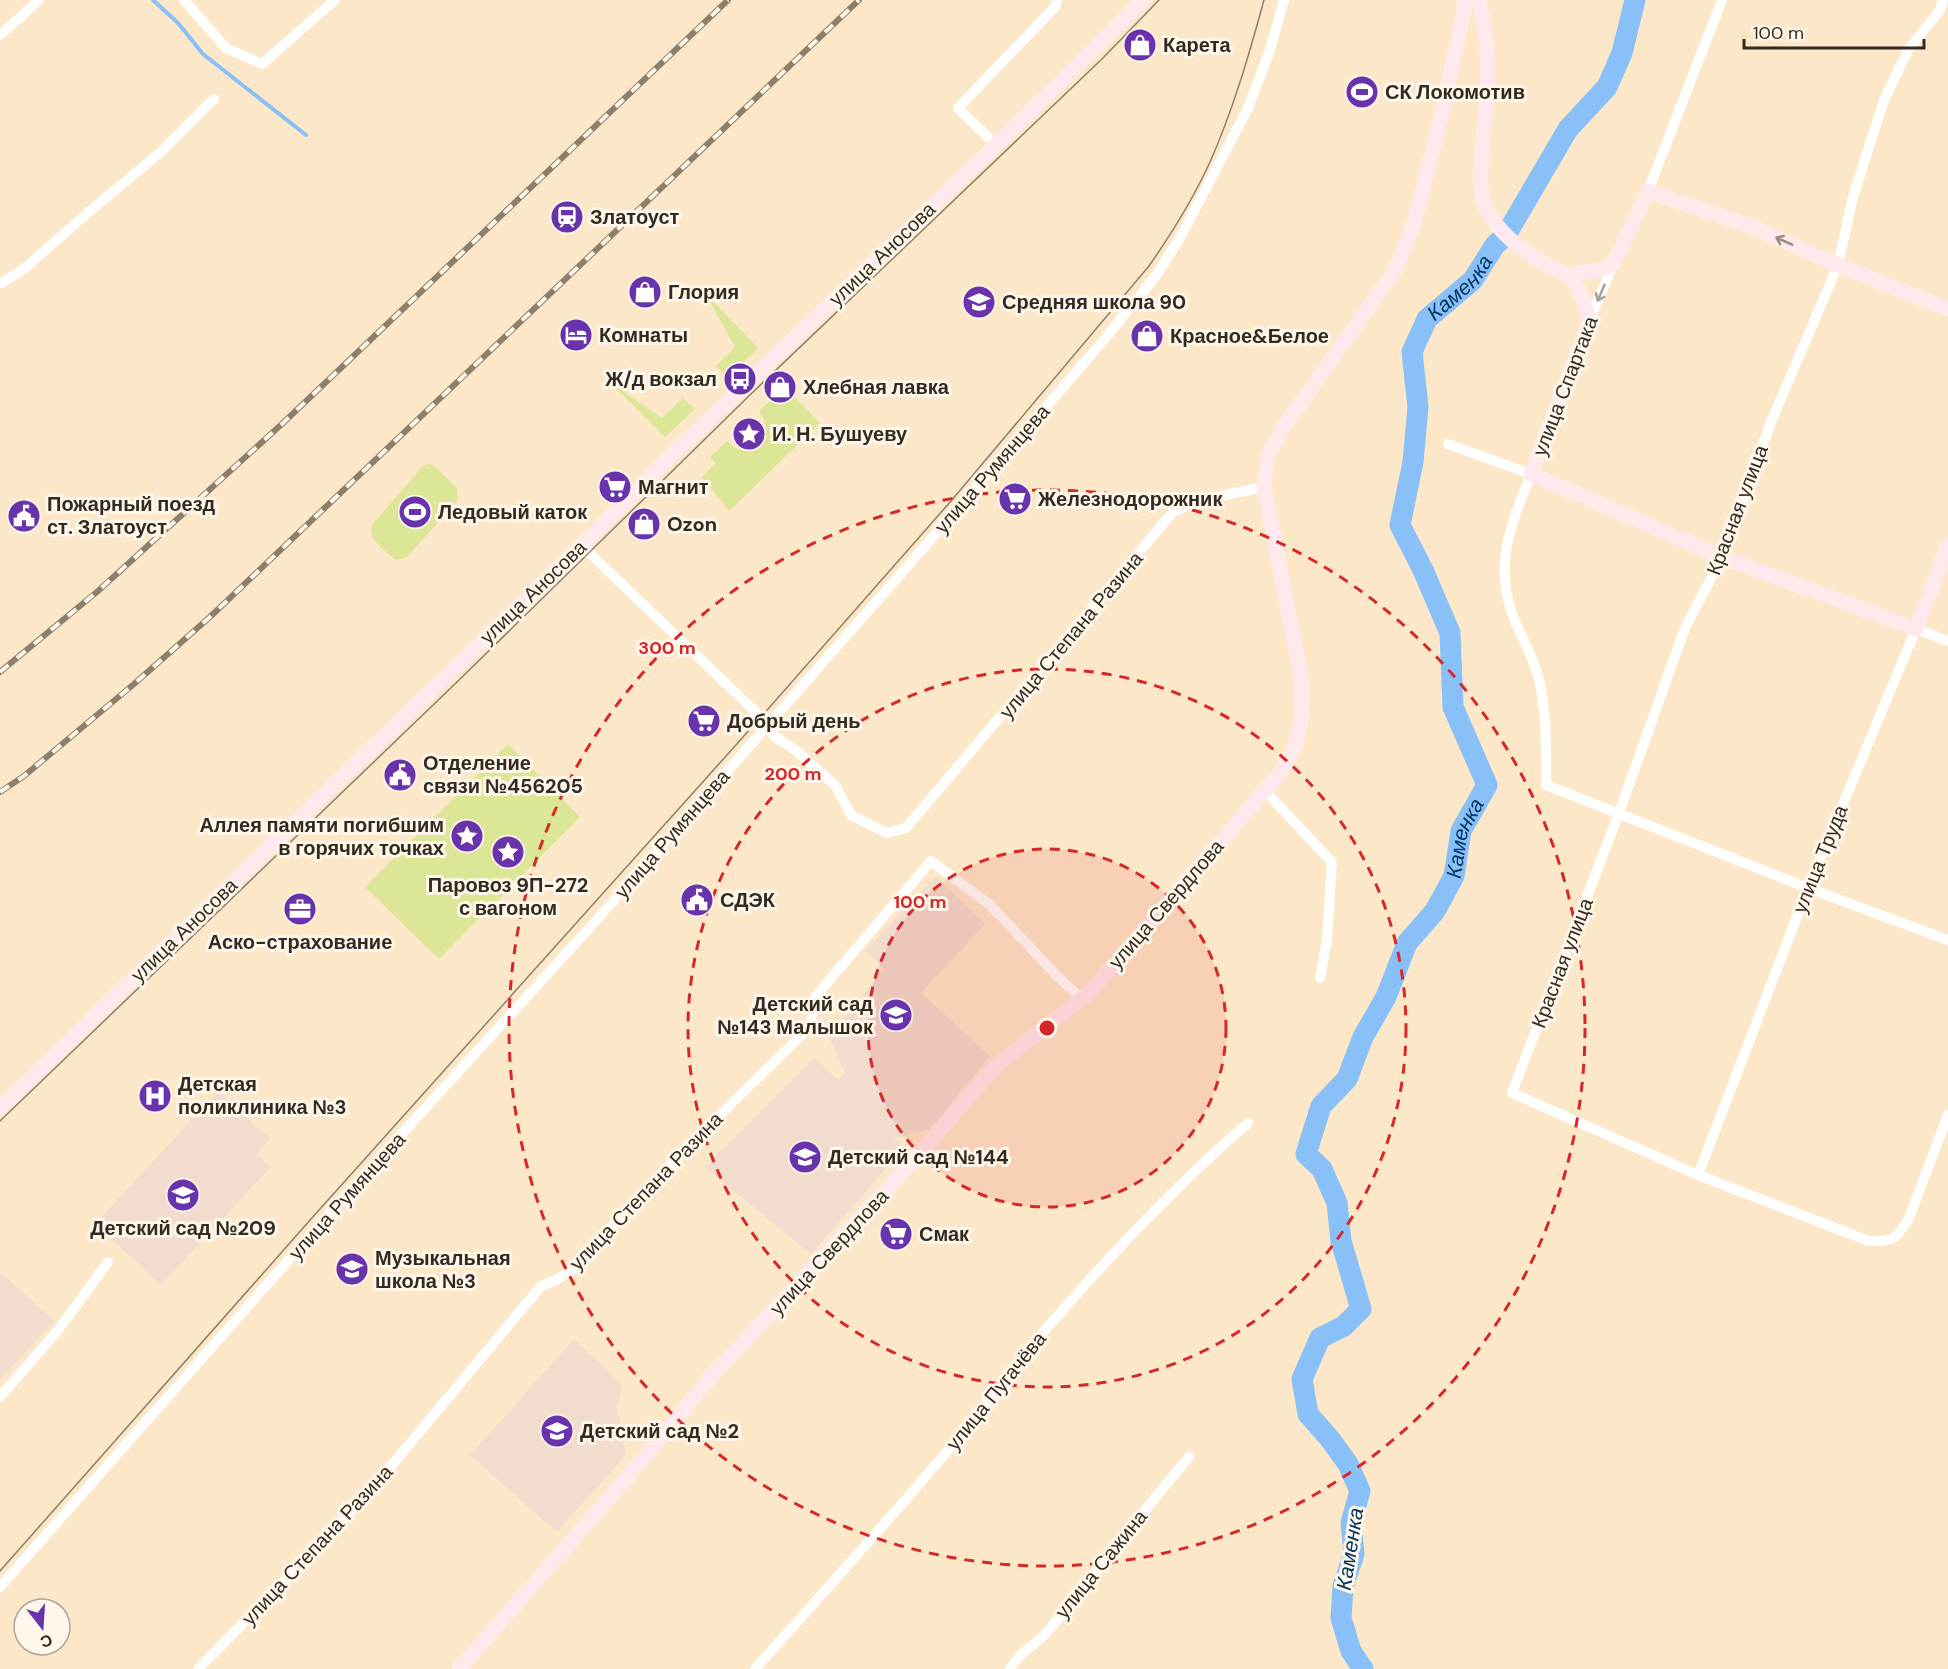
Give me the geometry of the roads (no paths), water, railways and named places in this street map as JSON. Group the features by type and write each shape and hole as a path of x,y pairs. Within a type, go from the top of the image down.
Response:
{"street":[{"path":"0,35 39,0"},
{"path":"184,0 226,48 262,64 335,0"},
{"path":"996,146 958,108 1055,7 1057,0"},
{"name":"улица Аносова","path":"0,1108 677,450 996,146 1143,0"},
{"name":"улица Румянцева","path":"0,1587 346,1195 594,923 956,512 1155,277 1180,238 1248,108 1270,50 1284,0"},
{"name":"улица Свердлова","path":"459,1669 633,1471 709,1379 891,1185 997,1065 1082,999 1280,773 1294,747 1302,715 1301,676 1264,487 1268,454 1283,428 1396,269 1414,222 1440,122 1462,20 1464,0"},
{"path":"1479,0 1488,44 1481,176 1483,198 1491,218 1506,235 1544,263 1568,275 1576,284 1586,306 1589,322"},
{"name":"улица Спартака","path":"1619,813 1546,784 1545,713 1539,679 1532,656 1512,615 1504,581 1504,554 1510,527 1589,322 1648,191 1722,0"},
{"name":"Красная улица","path":"1698,1175 1512,1093 1619,813 1685,628 1722,557 1771,422 1838,265 1852,197 1884,100 1908,50 1940,10 1943,0"},
{"path":"0,284 25,268 162,151 214,99"},
{"path":"1648,191 1750,226 1838,265 1948,309"},
{"path":"1568,275 1601,270 1614,263"},
{"path":"1448,444 1531,474 1722,557 1948,641"},
{"name":"улица Степана Разина","path":"767,726 774,736 794,749 835,785 851,815 887,833 906,828 1173,512 1201,500 1264,487"},
{"path":"581,545 762,717 767,726"},
{"name":"улица Труда","path":"1698,1175 1808,888 1916,629 1948,545"},
{"path":"1265,791 1332,862 1327,940 1320,978"},
{"path":"1619,813 1808,888 1948,940"},
{"name":"улица Степана Разина","path":"198,1669 318,1547 382,1477 541,1286 571,1270 689,1145 810,1027 815,997 931,861 990,905 1082,999"},
{"path":"1698,1175 1869,1241 1885,1242 1900,1234 1909,1218 1948,1115"},
{"name":"улица Пугачёва","path":"755,1669 884,1526 1026,1352 1125,1240 1177,1187 1248,1123"},
{"path":"0,1397 59,1329 108,1262"},
{"name":"улица Сажина","path":"1010,1669 1014,1661 1046,1633 1189,1456"}],"waterway":[{"path":"153,0 178,23 203,54 306,135"},
{"name":"Каменка","path":"1363,1669 1351,1651 1341,1618 1343,1586 1354,1554 1351,1523 1360,1491 1348,1464 1308,1414 1302,1379 1320,1338 1344,1326 1361,1309 1341,1241 1337,1203 1322,1169 1306,1154 1321,1106 1347,1079 1363,1037 1386,997 1407,943 1435,911 1454,876 1461,831 1487,785 1453,707 1450,633 1423,570 1400,525 1413,462 1418,407 1412,352 1427,319 1473,280 1495,245 1506,235 1568,129 1607,87 1622,53 1635,0"}],"tram line":[{"path":"0,1121 456,683 753,392 1103,58 1159,0"},
{"path":"0,1571 311,1219 761,717 951,501 1149,266 1182,216 1210,162 1240,82 1264,0"}],"railway":[{"path":"0,672 98,591 283,423 728,0"},
{"path":"0,792 24,776 211,616 859,0"}],"place":[{"name":"Карета","path":"1140,45"},
{"name":"СК Локомотив","path":"1362,92"},
{"name":"Златоуст","path":"567,217"},
{"name":"Глория","path":"645,292"},
{"name":"Средняя школа 90","path":"979,302"},
{"name":"Комнаты","path":"576,335"},
{"name":"Красное&Белое","path":"1147,336"},
{"name":"Ж/д вокзал","path":"740,379"},
{"name":"Хлебная лавка","path":"780,387"},
{"name":"И. Н. Бушуеву","path":"749,434"},
{"name":"Магнит","path":"615,487"},
{"name":"Железнодорожник","path":"1015,499"},
{"name":"Ледовый каток","path":"415,512"},
{"name":"Пожарный поезд ст. Златоуст","path":"24,516"},
{"name":"Ozon","path":"644,524"},
{"name":"Добрый день","path":"704,721"},
{"name":"Отделение связи №456205","path":"400,775"},
{"name":"Аллея памяти погибшим в горячих точках","path":"467,836"},
{"name":"Паровоз 9П-272 с вагоном","path":"508,852"},
{"name":"СДЭК","path":"697,900"},
{"name":"Аско-страхование","path":"300,909"},
{"name":"Детский сад №143 Малышок","path":"896,1015"},
{"name":"Детская поликлиника №3","path":"155,1096"},
{"name":"Детский сад №144","path":"805,1157"},
{"name":"Детский сад №209","path":"183,1195"},
{"name":"Смак","path":"896,1234"},
{"name":"Музыкальная школа №3","path":"352,1269"},
{"name":"Детский сад №2","path":"557,1431"}]}
